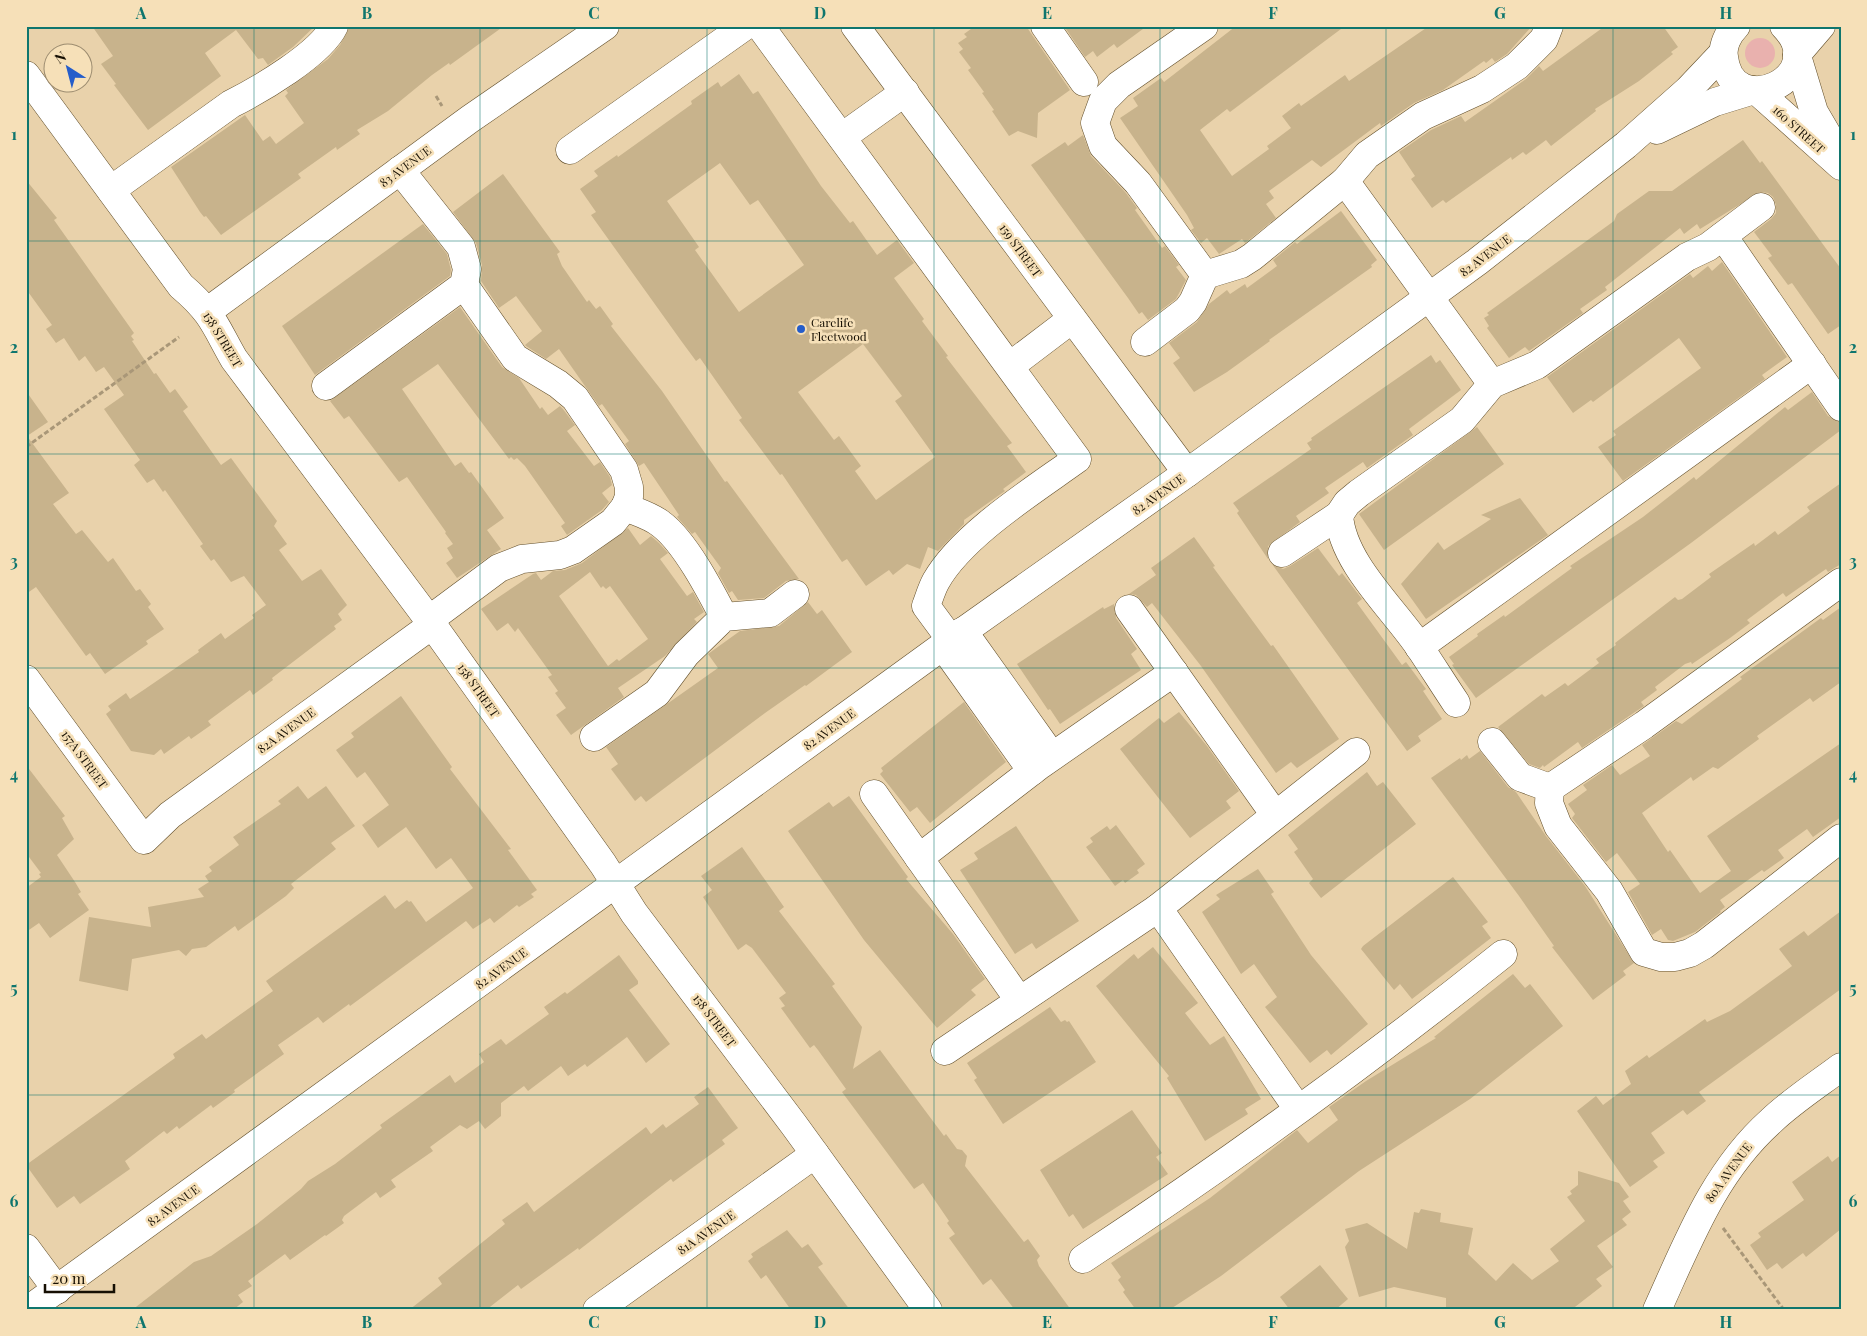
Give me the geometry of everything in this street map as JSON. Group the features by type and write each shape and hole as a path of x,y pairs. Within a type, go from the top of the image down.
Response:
{"street":[{"path":"111,190 232,104 253,93 319,47 329,37 334,26"},
{"name":"83 AVENUE","path":"208,311 400,170 605,26"},
{"path":"570,150 746,26"},
{"path":"760,26 1077,458 986,526 963,548 936,581 926,606 953,639 1042,763"},
{"name":"159 STREET","path":"856,26 1187,473"},
{"path":"1045,26 1084,82"},
{"path":"1204,26 1119,85 1103,101 1095,123 1103,146 1158,209 1205,275"},
{"path":"1205,275 1241,264 1345,181 1367,155 1423,116 1482,89 1517,66 1544,39 1549,26"},
{"path":"1713,26 1723,52"},
{"name":"82 AVENUE","path":"28,1310 953,639 1187,473 1430,296 1626,146 1688,90 1723,52 1726,40 1736,26"},
{"name":"160 STREET","path":"1784,26 1792,35 1814,112 1841,159"},
{"path":"1797,55 1821,26"},
{"name":"160 STREET","path":"1723,52 1728,73 1736,82 1756,90 1841,166"},
{"name":"82 AVENUE","path":"1626,146 1715,102 1756,90 1768,90 1779,85 1788,78 1794,68 1797,55"},
{"name":"158 STREET","path":"26,75 182,286 208,311 218,325 234,359 431,622 634,912 816,1154 928,1310"},
{"path":"842,137 904,92"},
{"path":"326,386 464,285 467,269 461,248 400,170"},
{"path":"1345,181 1492,384"},
{"path":"1282,554 1339,515 1347,503 1359,493 1462,420 1492,384 1537,365 1687,257 1723,236 1761,207"},
{"path":"1723,236 1841,407"},
{"path":"1145,342 1187,310 1194,302 1205,275"},
{"path":"464,285 515,358 562,387 575,398 624,470 629,487 625,507 660,523 671,533 709,588 724,617"},
{"path":"1010,366 1072,319"},
{"path":"1420,647 1812,364"},
{"name":"82A AVENUE","path":"144,840 170,814 431,622 499,568 522,559 560,555 573,550 613,522 625,507"},
{"path":"1339,515 1340,529 1345,544 1373,586 1420,647 1456,703"},
{"path":"1550,788 1644,726 1841,582"},
{"path":"594,737 657,693 686,654 724,617 770,612 796,594"},
{"path":"1129,608 1275,816"},
{"path":"919,858 1042,763 1174,672"},
{"name":"157A STREET","path":"26,679 144,840"},
{"path":"1492,742 1520,777 1550,788"},
{"path":"945,1051 1158,908 1356,752"},
{"path":"1550,788 1549,803 1565,837 1609,891 1644,952 1662,957 1675,957 1690,953 1704,945 1841,838"},
{"path":"874,794 1019,1000"},
{"path":"1158,908 1298,1109"},
{"path":"1083,1259 1192,1187 1402,1034 1502,954"},
{"name":"80A AVENUE","path":"1657,1310 1703,1208 1736,1158 1776,1116 1841,1067"},
{"name":"81A AVENUE","path":"597,1310 816,1154"},
{"path":"26,1248 57,1290"}],"path":[{"path":"436,96 442,106"},
{"path":"26,447 179,337"},
{"path":"1720,1225 1784,1310"}],"shaded area":[{"path":"1760,38 1771,42 1775,53 1771,64 1760,68 1749,64 1745,53 1749,42"}],"building":[{"path":"92,26 315,26 293,47 268,65 263,58 258,59 236,30 205,53 221,76 148,130 114,85 116,84 101,64 113,56"},
{"path":"350,26 504,26 450,65 449,63 432,75 388,111 357,130 360,134 337,150 336,147 298,174 301,178 221,235 206,216 204,217 200,212 171,167 245,115 263,141 270,136 276,144 304,123 285,96 288,93 286,90 328,59 340,45"},
{"path":"975,26 1026,26 1070,90 1038,113 1037,138 1018,131 1009,136 992,111 994,110 982,93 984,92 968,70 971,68 959,52 963,49 958,43 967,37 964,34"},
{"path":"1070,26 1147,26 1117,48 1114,44 1097,57 1093,51 1085,57 1066,29"},
{"path":"1236,26 1345,26 1230,112 1227,109 1200,130 1232,176 1269,149 1267,146 1291,128 1282,116 1299,103 1301,106 1345,75 1349,81 1429,26 1532,26 1507,54 1495,62 1492,58 1486,63 1484,61 1443,90 1414,103 1381,126 1380,123 1321,167 1312,160 1269,191 1274,198 1266,204 1276,218 1245,243 1242,239 1219,254 1207,238 1201,243 1191,230 1194,228 1187,215 1120,118 1138,106 1133,98 1161,78 1164,82"},
{"path":"1605,26 1663,26 1678,47 1671,52 1673,54 1639,81 1595,109 1596,111 1551,146 1546,140 1526,155 1523,152 1512,160 1511,157 1446,203 1443,200 1432,208 1411,179 1415,176 1399,152 1431,130 1461,116 1465,122 1526,79 1539,66 1543,71"},
{"name":"Carelife Fleetwood","path":"739,74 753,94 758,91 821,186 850,223 853,221 877,255 897,240 914,263 894,278 924,319 922,321 948,356 946,357 1012,443 1007,446 1026,472 1003,489 1005,491 964,520 964,524 938,551 928,547 920,569 907,564 893,575 889,570 866,586 847,559 842,562 782,474 780,475 739,420 742,418 700,358 696,361 591,215 596,212 580,189 598,176 594,171 617,155 618,157 692,104 691,101 718,82 721,87","holes":["720,163 750,205 758,200 804,265 739,312 695,250 699,247 667,201","863,344 902,396 895,401 935,457 876,500 855,471 861,466 839,436 834,440 798,392"]},
{"path":"1083,135 1091,156 1126,193 1137,208 1135,210 1162,248 1165,246 1179,265 1176,267 1186,280 1176,299 1148,320 1142,312 1139,314 1031,165 1065,142 1068,146"},
{"path":"1743,140 1760,163 1762,161 1841,269 1841,325 1828,334 1792,283 1788,285 1768,258 1772,256 1754,232 1776,213 1776,205 1773,197 1768,193 1760,192 1700,229 1697,224 1684,234 1680,228 1605,287 1607,290 1580,309 1583,313 1529,351 1525,347 1509,358 1487,328 1489,326 1484,318 1489,315 1487,313 1614,221 1617,214 1649,191 1672,191"},
{"path":"503,174 560,252 557,254 562,266 587,302 589,300 596,309 600,306 613,324 611,326 662,391 725,482 727,481 799,579 786,581 764,598 738,600 732,591 729,593 718,573 721,568 695,532 692,534 677,517 679,515 644,463 639,466 625,444 629,441 602,404 599,406 559,349 546,359 525,345 542,331 516,296 499,308 481,281 482,265 476,243 453,212"},
{"path":"26,180 57,218 54,220 134,333 131,336 134,340 132,341 154,374 156,373 170,393 175,389 188,407 183,411 221,465 231,458 277,521 274,526 287,544 279,550 302,581 321,569 347,605 338,614 342,620 334,626 336,629 253,695 250,690 208,721 211,725 191,739 189,736 164,754 161,749 154,755 131,751 106,714 111,710 108,706 126,693 130,699 199,652 198,650 221,633 225,639 254,618 252,615 266,605 244,576 231,582 214,559 211,561 200,546 203,544 165,490 163,492 154,479 147,483 134,465 140,460 104,409 124,395 104,367 96,372 85,356 79,361 64,338 56,343 46,329 52,325 26,289"},
{"path":"1341,211 1377,260 1371,265 1372,267 1227,372 1194,392 1173,363 1180,358 1169,343 1197,322 1209,304 1227,290 1230,294 1245,284 1247,288 1277,266 1273,260 1295,242 1297,244"},
{"path":"423,224 447,254 451,270 450,276 315,375 282,326"},
{"path":"1722,262 1787,357 1762,375 1765,379 1623,481 1598,447 1616,435 1613,431 1701,368 1679,338 1593,402 1591,400 1573,413 1547,377 1690,274 1693,278 1708,266 1712,271"},
{"path":"460,307 502,367 519,378 540,409 542,407 548,415 560,406 563,409 575,425 567,431 594,466 600,462 610,477 612,485 602,493 609,502 602,510 567,535 561,526 565,523 525,466 517,458 514,460 511,457 509,459 438,364 402,389 455,466 461,462 469,473 471,472 504,518 487,530 501,549 457,578 446,563 453,558 447,548 453,544 407,477 399,482 349,416 344,419 330,401"},
{"path":"1431,355 1436,363 1440,360 1461,390 1409,429 1413,435 1367,468 1363,462 1325,488 1329,493 1296,516 1300,522 1268,546 1268,559 1237,513 1239,511 1233,503 1311,449 1307,443 1312,440 1311,438"},
{"path":"26,391 48,422 27,436 69,493 53,504 76,534 82,530 108,562 113,558 136,591 140,589 151,604 148,607 164,629 146,641 148,644 105,674 90,653 86,656 36,587 26,594"},
{"path":"1812,392 1828,416 1841,422 1841,430 1691,543 1476,698 1452,665 1454,664 1449,657 1478,636 1477,634 1504,615 1505,617 1572,568 1570,566 1643,517 1694,477 1696,480 1785,407 1788,410"},
{"path":"1477,427 1504,464 1384,550 1359,514"},
{"path":"1841,483 1841,564 1828,572 1826,569 1786,597 1783,593 1747,620 1750,623 1730,638 1692,664 1691,662 1685,664 1655,687 1657,690 1641,702 1644,706 1582,748 1578,742 1540,768 1529,764 1498,727 1542,694 1545,697 1565,683 1568,686 1599,663 1596,659 1616,645 1615,643 1675,597 1678,600 1682,599 1711,577 1709,574 1754,543 1755,546 1775,531 1778,535 1810,511 1807,507"},
{"path":"1520,498 1548,535 1426,619 1401,584 1438,542 1444,550 1491,519 1481,515"},
{"path":"628,528 640,545 651,536 668,553 660,559 687,596 693,592 704,612 694,619 697,622 665,656 618,688 624,697 571,735 556,715 566,708 555,693 558,691 548,677 552,675 518,628 515,632 508,623 497,631 481,609 533,574 536,573 541,580 553,571 565,570 582,563","holes":["590,572 601,588 603,586 606,589 610,586 648,639 619,661 617,659 608,666 559,596"]},
{"path":"1194,537 1215,566 1213,567 1271,646 1273,645 1339,739 1297,768 1291,762 1276,773 1201,666 1152,603 1147,607 1136,595 1129,594 1156,575 1151,568"},
{"path":"1318,548 1339,576 1342,573 1362,599 1357,603 1402,665 1406,662 1426,689 1423,691 1442,719 1418,736 1421,741 1407,751 1272,564 1283,569"},
{"path":"808,602 817,614 822,610 852,652 765,713 646,802 641,796 635,801 611,769 618,764 606,747 718,668 708,654 740,631 779,626"},
{"path":"1114,604 1116,618 1137,649 1131,654 1141,670 1060,724 1050,709 1048,710 1017,664 1103,607 1104,609"},
{"path":"1841,607 1841,682 1813,702 1810,698 1757,736 1759,739 1718,769 1713,767 1693,781 1691,777 1642,813 1668,852 1670,850 1700,893 1731,871 1707,836 1841,743 1841,817 1813,837 1807,829 1778,850 1784,858 1764,872 1762,870 1720,900 1725,907 1695,932 1673,941 1668,940 1661,929 1652,935 1628,892 1640,884 1617,853 1606,862 1572,818 1575,814 1568,804 1587,790 1583,785 1612,765 1620,775 1650,756 1642,745 1676,721 1682,724 1742,679 1740,677 1821,618 1823,620"},
{"path":"401,696 452,767 450,769 511,849 508,850 537,890 531,894 534,897 519,907 517,905 494,923 490,918 473,929 466,921 350,1006 349,1004 323,1023 318,1017 278,1045 284,1054 234,1090 235,1092 213,1108 211,1105 179,1129 177,1126 167,1134 164,1131 125,1161 130,1169 80,1204 74,1196 57,1208 26,1165 175,1058 173,1054 202,1034 206,1039 273,991 266,981 385,895 395,909 407,900 411,901 426,922 473,888 451,858 436,869 406,827 378,848 362,825 389,805 365,772 357,778 336,750 354,737 351,733"},
{"path":"964,702 1006,762 930,823 917,807 910,812 880,774 883,771 881,768"},
{"path":"1179,712 1207,746 1239,791 1226,801 1231,808 1190,838 1120,749 1159,718 1164,723"},
{"path":"1480,751 1508,787 1516,792 1546,836 1585,886 1634,963 1623,971 1626,975 1593,1000 1552,947 1554,946 1519,896 1431,778 1460,758 1461,760 1467,755 1469,759"},
{"path":"26,765 65,816 62,818 74,839 57,855 81,892 78,894 89,910 50,938 39,923 26,932 26,888 41,877 39,874 41,873 26,853"},
{"path":"1367,772 1377,786 1383,782 1416,824 1321,898 1309,883 1313,879 1294,852 1298,849 1288,835"},
{"path":"298,786 308,799 326,786 355,826 331,843 336,849 291,884 294,888 286,896 238,931 235,926 206,947 192,949 186,956 179,950 132,959 128,991 79,981 89,917 151,927 148,907 204,897 198,889 209,882 205,876 212,871 209,867 239,845 233,837 281,804 278,801"},
{"path":"849,796 908,877 906,879 953,934 985,979 971,990 976,995 937,1028 864,940 788,831 829,802 833,807"},
{"path":"1116,825 1145,864 1137,870 1139,873 1125,883 1123,880 1115,886 1086,847 1093,842 1090,838 1107,826 1110,830"},
{"path":"1016,826 1079,921 1036,949 1032,943 1015,954 960,870 978,859 974,853"},
{"path":"742,847 784,907 779,911 835,984 832,986 862,1027 853,1069 880,1050 944,1136 946,1134 957,1149 962,1150 967,1156 965,1166 1024,1242 1028,1239 1040,1256 1037,1260 1039,1266 1071,1310 1015,1310 991,1279 983,1285 949,1238 955,1234 947,1223 949,1221 923,1183 914,1189 842,1092 846,1089 818,1050 814,1045 810,1048 781,1008 785,1006 779,998 786,993 752,948 746,944 738,950 703,897 712,890 701,876"},
{"path":"1258,869 1274,892 1271,894 1311,955 1368,1024 1331,1055 1327,1050 1310,1063 1265,1007 1277,997 1254,964 1241,974 1202,912 1220,899 1216,895"},
{"path":"1453,877 1488,922 1482,926 1491,938 1412,999 1400,984 1394,990 1361,949"},
{"path":"1841,911 1841,989 1699,1092 1706,1101 1687,1115 1683,1110 1651,1133 1665,1153 1653,1161 1658,1167 1630,1187 1577,1111 1596,1096 1603,1105 1631,1084 1625,1071 1647,1055 1649,1058 1705,1019 1707,1022 1730,1011 1792,966 1779,949 1804,931 1808,936"},
{"path":"1153,947 1198,1003 1185,1013 1210,1045 1224,1036 1261,1099 1245,1109 1248,1114 1205,1141 1167,1078 1169,1076 1096,986 1134,954 1138,959"},
{"path":"619,955 638,981 638,984 629,990 670,1044 646,1063 627,1037 587,1067 585,1064 568,1076 561,1066 528,1091 524,1086 501,1103 501,1116 485,1129 479,1121 467,1129 460,1125 430,1147 433,1151 391,1180 396,1187 380,1198 376,1192 344,1216 342,1220 344,1223 326,1236 290,1260 285,1254 248,1281 252,1286 238,1295 243,1302 233,1310 132,1310 194,1262 211,1256 257,1224 301,1189 308,1181 335,1164 382,1128 380,1125 450,1075 455,1083 484,1062 479,1054 501,1039 506,1045 549,1014 544,1007 565,992 567,994"},
{"path":"1513,974 1525,988 1530,984 1563,1026 1470,1099 1359,1171 1221,1276 1169,1310 1136,1310 1123,1292 1125,1290 1118,1280 1121,1277 1111,1263 1210,1198 1297,1130 1308,1143 1338,1120 1329,1107 1366,1081 1436,1038 1434,1037"},
{"path":"1050,1007 1061,1022 1069,1021 1096,1062 1003,1124 974,1080 977,1078 967,1063"},
{"path":"708,1087 738,1128 722,1140 725,1144 673,1182 671,1179 579,1250 578,1248 521,1289 518,1285 486,1310 409,1310 442,1284 438,1278 505,1224 502,1220 527,1202 534,1212 646,1127 651,1134 663,1124 666,1128 699,1104 694,1097"},
{"path":"1132,1110 1162,1153 1156,1157 1168,1174 1083,1229 1073,1214 1069,1217 1040,1170"},
{"path":"1841,1155 1841,1229 1806,1257 1803,1253 1782,1269 1777,1263 1767,1270 1750,1245 1761,1237 1758,1233 1804,1200 1792,1182 1828,1156 1832,1162"},
{"path":"1578,1171 1619,1183 1629,1197 1623,1201 1631,1212 1622,1219 1627,1225 1597,1246 1613,1267 1596,1279 1602,1286 1571,1310 1446,1310 1446,1298 1394,1287 1359,1297 1345,1247 1349,1241 1345,1229 1367,1223 1407,1249 1414,1212 1419,1213 1421,1209 1441,1213 1440,1222 1473,1228 1468,1254 1496,1281 1513,1263 1532,1280 1559,1261 1550,1249 1585,1221 1567,1197 1572,1194 1570,1191 1578,1185"},
{"path":"787,1230 802,1248 808,1244 823,1264 818,1267 850,1310 791,1310 766,1275 761,1279 748,1261 753,1257 751,1254"},
{"path":"1320,1265 1348,1299 1335,1310 1290,1310 1280,1297"}],"place":[{"name":"Carelife Fleetwood","path":"801,329"}]}
